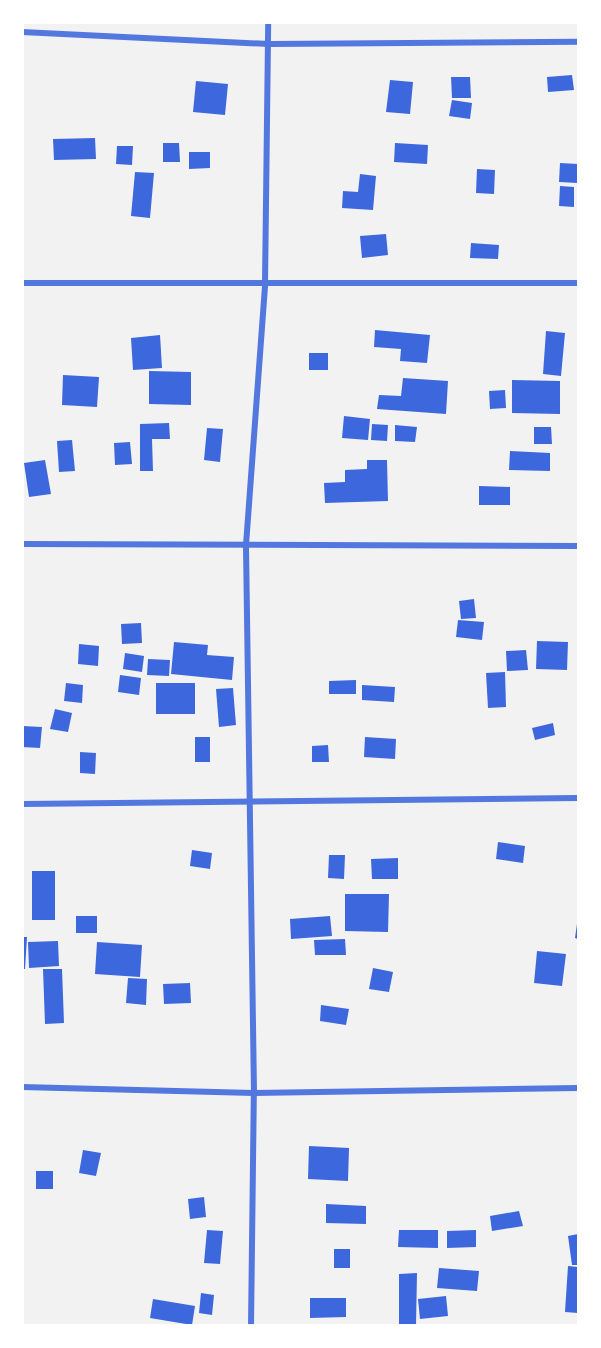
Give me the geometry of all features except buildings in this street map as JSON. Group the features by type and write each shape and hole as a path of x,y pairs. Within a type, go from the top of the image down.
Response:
{"street":[{"path":"251,1326 254,1093 252,801 246,545 264,284 270,44 268,22"},
{"path":"22,32 270,44 579,42"},
{"path":"22,284 579,283"},
{"path":"22,544 579,546"},
{"path":"22,804 579,798"},
{"path":"22,1087 254,1093 579,1088"}]}
